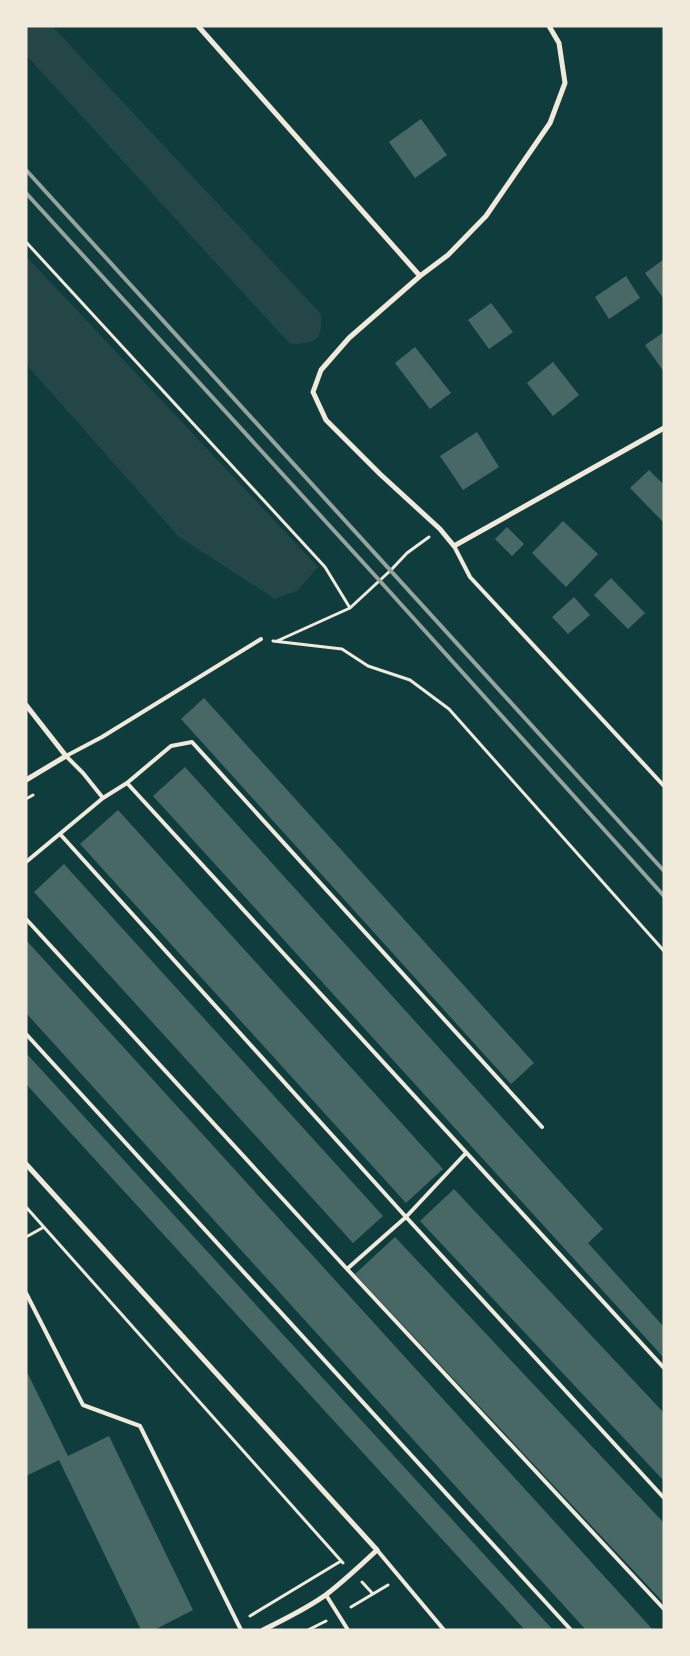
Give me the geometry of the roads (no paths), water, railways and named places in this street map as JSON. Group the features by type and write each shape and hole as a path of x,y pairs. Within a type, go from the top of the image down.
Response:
{"street":[{"path":"198,26 420,276"},
{"path":"549,26 559,43 565,83 550,123 486,216 448,255 420,276 349,338 321,370 313,392 326,420 440,530 454,546 664,428"},
{"path":"26,705 66,756 26,780"},
{"path":"27,1165 377,1550 326,1595 263,1630"}],"lane":[{"path":"454,546 470,577 664,786"},
{"path":"103,798 83,773 66,756 102,737 261,639"},
{"path":"26,862 103,798 127,783 171,746 192,742 542,1127"},
{"path":"127,783 664,1368"},
{"path":"60,834 406,1217 664,1498"},
{"path":"26,919 347,1269 664,1609"},
{"path":"26,1034 571,1630"},
{"path":"347,1269 406,1217 466,1153"},
{"path":"26,1293 83,1405 140,1426 241,1630"},
{"path":"377,1550 444,1630"},
{"path":"326,1595 348,1630"}],"railway":[{"path":"26,170 664,871"},
{"path":"26,193 664,896"}]}
